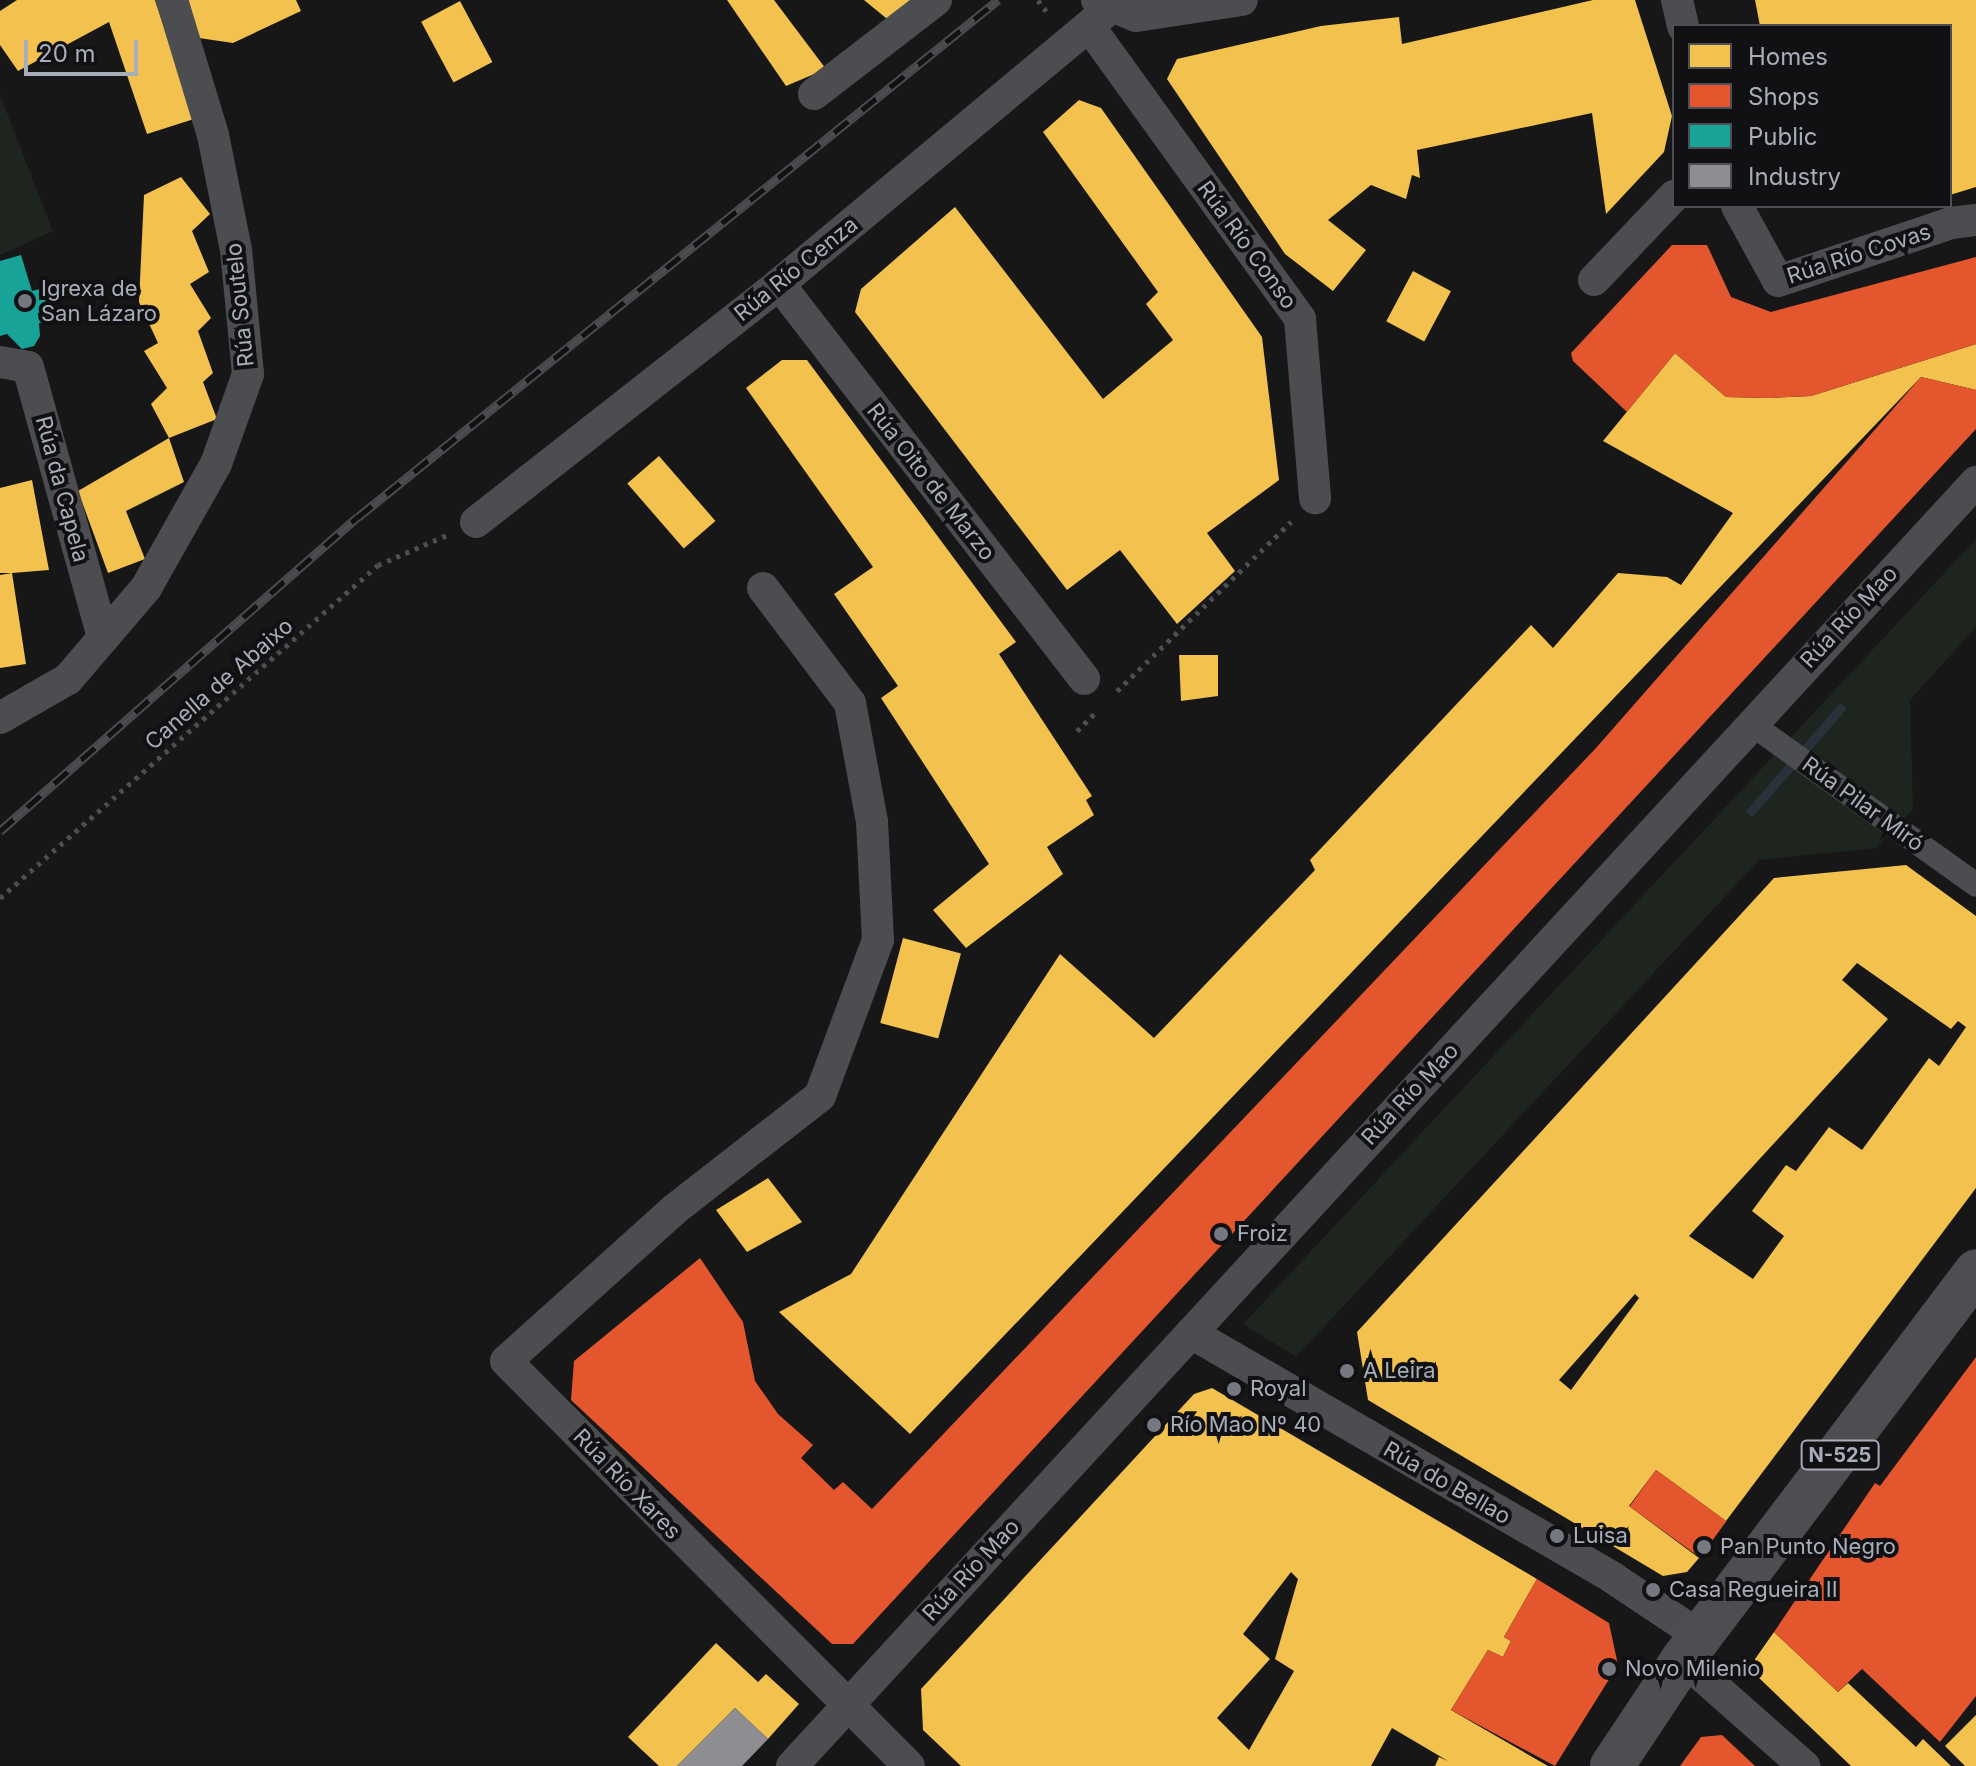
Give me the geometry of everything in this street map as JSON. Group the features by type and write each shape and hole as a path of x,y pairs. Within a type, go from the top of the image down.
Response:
{"highway":[{"name":"N-525","path":"1612,1766 1692,1648 1976,1271"}],"street":[{"name":"Rúa Soutelo","path":"0,718 68,679 146,588 216,464 248,374 236,250 213,135 172,0"},
{"path":"814,94 936,0"},
{"path":"1099,11 1136,16 1174,14 1242,0"},
{"path":"1677,0 1683,24"},
{"name":"Rúa Río Cenza","path":"476,522 779,284 1099,11"},
{"name":"Rúa Río Conso","path":"1099,11 1300,319 1315,498"},
{"path":"1594,280 1672,198"},
{"name":"Rúa Río Covas","path":"1738,208 1778,281 1951,223 1976,220"},
{"name":"Rúa Oito de Marzo","path":"779,284 1084,679"},
{"name":"Rúa da Capela","path":"0,362 28,367 103,638"},
{"name":"Rúa Río Mao","path":"792,1766 1750,723 1976,482"},
{"name":"Rúa Río Xares","path":"763,588 850,703 872,822 878,940 820,1096 675,1209 506,1361 845,1707 909,1766"},
{"name":"Rúa Pilar Miró","path":"1750,723 1976,885"},
{"name":"Rúa do Bellao","path":"1191,1333 1613,1578 1692,1648 1804,1766"}],"path":[{"path":"1038,0 1046,11"},
{"path":"1111,697 1315,498"},
{"name":"Canella de Abaixo","path":"0,898 378,565 476,522"},
{"path":"1077,731 1099,708"}],"shaded area":[{"path":"0,95 53,231 0,255"},
{"path":"1976,539 1976,627 1910,700 1913,809 1876,848 1759,860 1296,1357 1243,1324"},
{"path":"1840,703 1847,709 1752,818 1746,812"}],"building: Homes":[{"path":"17,0 155,0 194,119 147,134 109,22 18,71 0,45 0,11"},
{"path":"177,0 296,0 301,11 233,43 199,38"},
{"path":"727,0 774,0 826,69 786,86"},
{"path":"864,0 921,0 892,23"},
{"path":"1593,0 1635,0 1672,116 1664,152 1606,214 1592,113 1417,150 1420,178 1412,175 1406,199 1371,185 1328,220 1366,250 1333,291 1285,254 1167,79 1177,59 1321,26 1399,17 1402,44"},
{"path":"1755,0 1976,0 1976,187 1952,194 1952,24 1760,24"},
{"path":"460,1 492,62 454,83 421,22"},
{"path":"1079,100 1101,108 1262,337 1279,480 1207,533 1235,571 1177,624 1120,550 1067,590 855,312 861,289 955,207 1103,399 1173,340 1146,304 1158,292 1043,132"},
{"path":"181,177 210,214 192,231 209,272 190,284 211,318 198,331 213,373 203,382 217,419 169,438 151,404 167,388 144,351 158,343 139,302 144,195"},
{"path":"1413,271 1451,291 1424,342 1386,321"},
{"path":"1976,344 1976,390 1921,377 910,1434 779,1312 851,1274 1060,954 1154,1038 1315,870 1310,860 1531,625 1553,648 1618,573 1667,577 1681,585 1733,513 1603,441 1675,353 1726,397 1769,398 1811,396"},
{"path":"782,360 807,360 1016,642 999,654 1092,796 1086,800 1094,815 1047,847 1063,874 966,948 933,910 989,864 881,698 898,686 834,594 873,567 746,388"},
{"path":"169,438 184,482 126,511 145,559 108,573 78,491"},
{"path":"659,456 715,521 684,548 627,484"},
{"path":"32,480 49,570 0,573 0,488"},
{"path":"12,573 26,664 0,668 0,575"},
{"path":"1179,655 1218,655 1218,696 1181,701"},
{"path":"1906,865 1976,916 1976,1188 1726,1521 1656,1470 1629,1506 1699,1558 1687,1572 1663,1576 1368,1400 1357,1332 1774,878","holes":["1857,963 1951,1029 1958,1021 1966,1027 1939,1066 1929,1058 1862,1150 1829,1127 1796,1171 1786,1165 1752,1211 1784,1236 1753,1279 1689,1236 1888,1019 1842,980","1635,1294 1639,1298 1571,1390 1559,1380"]},
{"path":"903,938 961,954 938,1039 880,1023"},
{"path":"768,1178 802,1222 747,1252 716,1210"},
{"path":"1212,1388 1537,1579 1504,1637 1511,1641 1503,1657 1488,1650 1451,1710 1548,1766 1435,1766 1439,1757 1448,1761 1392,1728 1371,1766 961,1766 923,1730 921,1689 1194,1394","holes":["1291,1572 1298,1579 1275,1659 1294,1671 1249,1750 1217,1718 1270,1659 1243,1634"]},
{"path":"1774,1632 1838,1692 1848,1683 1916,1747 1923,1739 1951,1766 1851,1766 1758,1677 1755,1659"},
{"path":"716,1643 758,1682 766,1674 799,1704 768,1739 735,1708 677,1766 659,1766 628,1737"},
{"path":"1976,1715 1976,1766 1965,1766 1945,1746"}],"building: Shops":[{"path":"1672,245 1707,245 1731,297 1771,312 1976,257 1976,344 1811,396 1769,398 1726,397 1675,353 1627,412 1573,361 1571,353"},
{"path":"1921,377 1976,390 1976,429 853,1644 832,1644 571,1400 574,1361 700,1258 743,1322 755,1381 778,1414 813,1445 801,1458 834,1490 843,1482 872,1509 1596,748"},
{"path":"1976,1357 1976,1696 1940,1742 1862,1669 1838,1692 1774,1632 1875,1483 1880,1486"},
{"path":"1656,1470 1726,1521 1700,1558 1630,1506"},
{"path":"1537,1579 1609,1623 1618,1665 1555,1766 1451,1710 1488,1650 1503,1657 1511,1641 1504,1637"},
{"path":"1722,1735 1755,1766 1680,1766 1701,1737"}],"building: Public":[{"name":"Igrexa de San Lázaro","path":"21,255 32,291 47,287 54,311 49,321 39,323 40,336 34,346 22,349 7,334 0,336 0,261"}],"building: Industry":[{"path":"735,1708 768,1739 742,1766 677,1766"}],"railway":[{"path":"0,831 358,517 998,0"}],"place":[{"name":"Igrexa de San Lázaro","path":"25,301"},
{"name":"Froiz","path":"1221,1234"},
{"name":"A Leira","path":"1347,1371"},
{"name":"Royal","path":"1234,1389"},
{"name":"Río Mao Nº 40","path":"1154,1425"},
{"name":"Luisa","path":"1557,1536"},
{"name":"Pan Punto Negro","path":"1704,1547"},
{"name":"Casa Regueira II","path":"1653,1590"},
{"name":"Novo Milenio","path":"1609,1669"}]}
